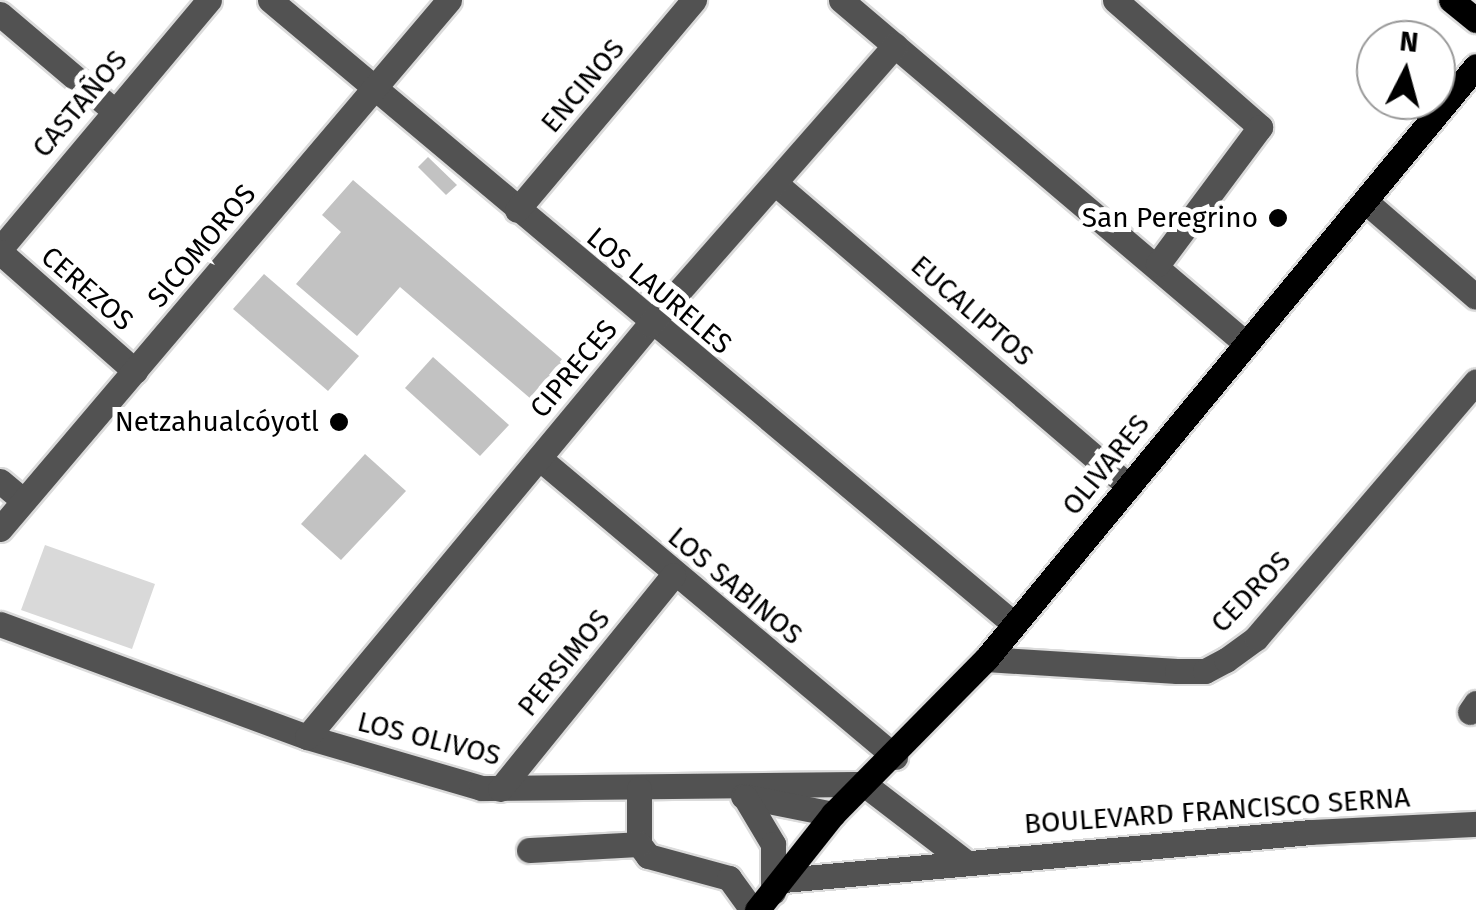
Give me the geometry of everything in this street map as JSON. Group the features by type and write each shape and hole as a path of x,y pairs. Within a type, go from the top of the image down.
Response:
{"main road":[{"path":"1452,0 1476,20"},
{"name":"OLIVARES","path":"767,898 833,814 895,757 986,659 1243,341 1366,202 1475,68"}],"street":[{"name":"CASTAÑOS","path":"0,251 113,110 209,0"},
{"name":"LOS LAURELES","path":"270,0 650,324 1014,624"},
{"name":"SICOMOROS","path":"0,528 449,0"},
{"name":"ENCINOS","path":"517,210 694,0"},
{"path":"841,0 1158,264 1243,341"},
{"path":"1115,0 1260,127 1158,264"},
{"path":"0,14 113,110"},
{"name":"CIPRECES","path":"307,738 650,324 895,44"},
{"name":"EUCALIPTOS","path":"776,183 1129,486"},
{"path":"1366,202 1476,297"},
{"name":"CEREZOS","path":"0,251 135,371"},
{"name":"CEDROS","path":"986,659 1177,671 1205,670 1226,660 1256,638 1476,381"},
{"name":"LOS SABINOS","path":"539,458 895,757"},
{"path":"0,481 24,500"},
{"name":"PERSIMOS","path":"500,789 674,575"},
{"name":"LOS OLIVOS","path":"0,624 307,738 460,784 500,789 864,784"},
{"path":"864,784 963,860"},
{"path":"639,789 639,844 648,856 729,878 767,898 774,844 745,796"},
{"path":"699,789 833,814"},
{"name":"BOULEVARD FRANCISCO SERNA","path":"767,898 963,860 1476,824"},
{"path":"529,850 639,844"}],"shaded area":[{"path":"45,545 155,584 132,649 21,610"}],"building":[{"path":"428,157 457,185 446,195 418,167"},
{"path":"353,180 564,361 531,399 400,287 357,336 296,284 341,232 322,215"},
{"path":"264,274 359,356 328,391 233,309"},
{"path":"433,357 509,425 480,456 405,388"},
{"path":"365,454 406,491 341,560 301,524"}],"place":[{"name":"San Peregrino","path":"1278,218"},
{"name":"Netzahualcóyotl","path":"339,422"}]}
